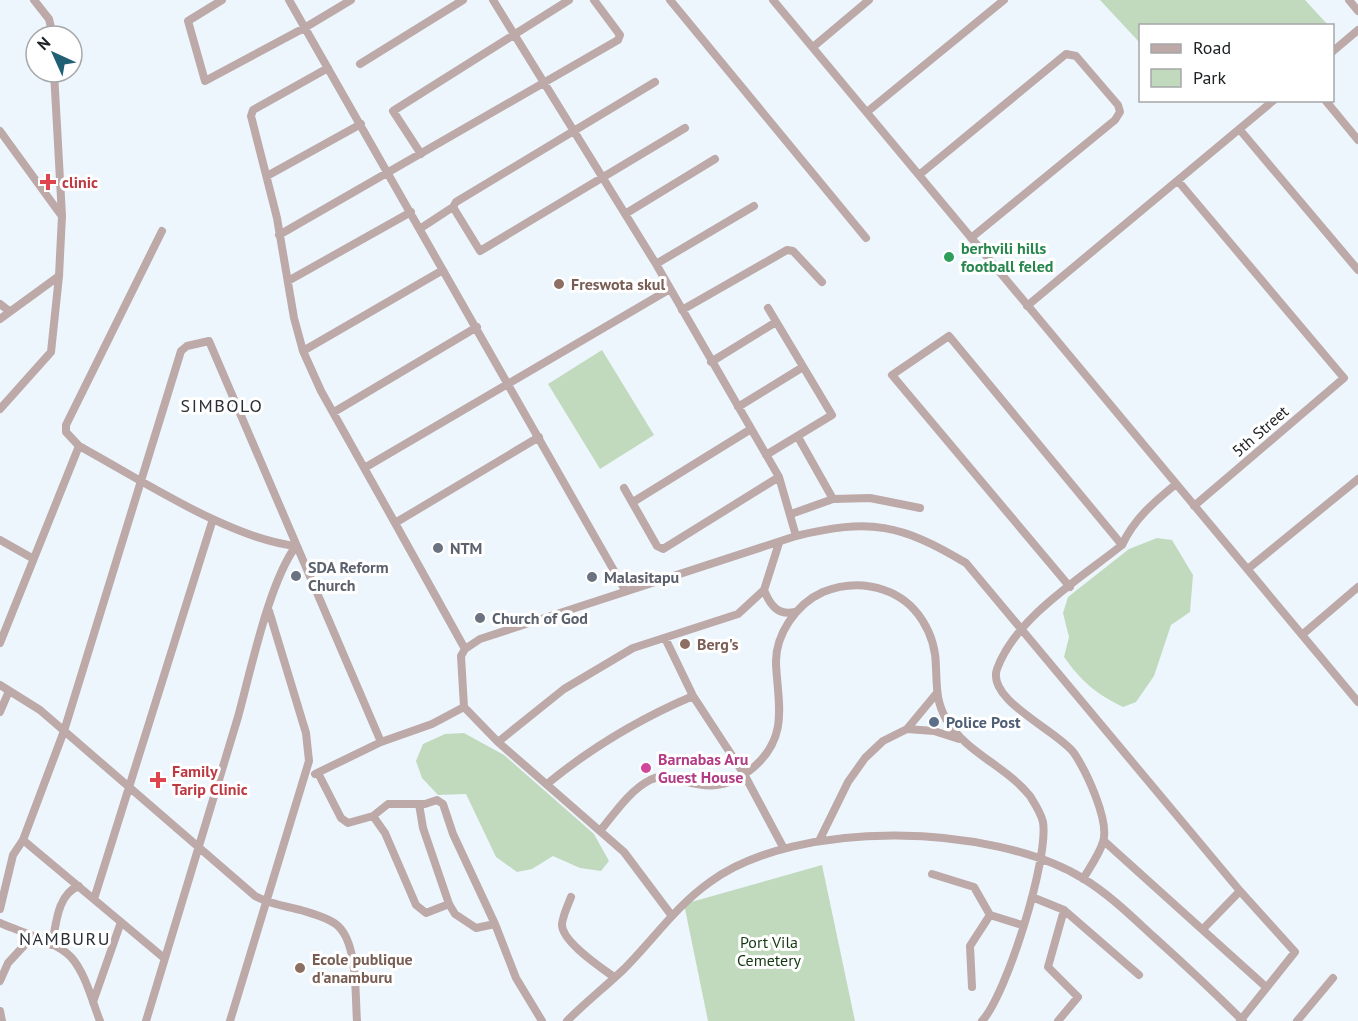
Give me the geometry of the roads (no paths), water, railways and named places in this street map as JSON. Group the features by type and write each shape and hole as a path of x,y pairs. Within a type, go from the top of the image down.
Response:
{"street":[{"path":"34,0 49,24"},
{"path":"222,0 188,21 205,81 351,0"},
{"path":"289,0 421,228 625,590"},
{"path":"360,64 463,0"},
{"path":"493,0 656,264 779,477 796,536"},
{"path":"421,154 393,111 569,0"},
{"path":"279,235 620,38 594,0"},
{"path":"670,0 866,237"},
{"path":"773,0 1356,697"},
{"path":"813,47 869,0"},
{"path":"867,112 1004,0"},
{"path":"1349,0 1358,11"},
{"path":"1334,49 1358,30"},
{"path":"919,175 1066,54 1076,56 1118,105 1119,112 1115,120 971,238"},
{"path":"328,68 251,113 267,176 303,351 334,412 465,649"},
{"path":"421,228 453,207 456,202 655,82"},
{"path":"0,409 51,352 59,276 62,216 55,84"},
{"path":"1027,306 1273,102"},
{"path":"1327,102 1358,140"},
{"path":"267,176 361,124"},
{"path":"453,207 480,251 601,176 685,128"},
{"path":"1240,130 1358,270"},
{"path":"0,131 62,216"},
{"path":"625,214 715,159"},
{"name":"5th Street","path":"1178,181 1344,378 1194,506"},
{"path":"656,264 754,206"},
{"path":"288,281 411,212"},
{"path":"162,231 65,427 71,440 79,446 213,519 277,544 296,546"},
{"path":"682,310 787,250 793,251 822,282"},
{"path":"303,351 443,270"},
{"path":"0,319 59,276"},
{"path":"366,467 670,289"},
{"path":"0,304 9,312"},
{"path":"766,455 832,415 768,309"},
{"path":"711,362 776,322"},
{"path":"334,412 477,327"},
{"path":"1070,587 892,375 949,336 1122,545"},
{"path":"0,909 13,855 23,840 64,731 140,479 181,351 187,346 208,341 381,742"},
{"path":"738,406 803,367"},
{"path":"633,502 751,429"},
{"path":"395,523 539,437"},
{"path":"798,437 833,499"},
{"path":"0,643 32,558 79,446"},
{"path":"624,488 657,546 663,549 779,477"},
{"path":"1249,568 1358,479"},
{"path":"1083,879 1104,841 1102,813 1073,752 998,688 997,670 1021,629 1122,545 1128,532 1151,504 1176,484"},
{"path":"791,514 833,499 870,498 920,508"},
{"path":"94,899 213,519"},
{"path":"567,1021 710,881 783,847 819,841 923,836 981,843 1042,860 1083,879 1124,909 1241,1020 1295,952 1240,891 966,563 929,541 876,525 839,526 796,536 480,639 465,649 459,668 464,706 498,742 624,852 672,916"},
{"path":"0,540 32,558"},
{"path":"498,742 564,688 633,648 738,614 764,590 779,543"},
{"path":"146,1021 200,848 268,609 284,564 296,546"},
{"path":"764,590 776,609 787,614 795,612 814,597 837,588 863,585 894,593 916,612 931,635 936,659 936,694 943,713 960,739 1006,774 1035,805 1042,820 1042,860 1001,994 982,1021"},
{"path":"1303,634 1358,587"},
{"path":"230,1021 306,779 309,761 306,733 268,609"},
{"path":"600,831 649,780 662,777 691,784 714,786 728,783 744,774 767,752 778,727 781,706 776,663 781,640 795,612"},
{"path":"665,638 693,696 744,774 783,847"},
{"path":"0,686 40,711 246,889 266,902 305,911 337,924 352,953 357,1021"},
{"path":"0,712 9,691"},
{"path":"819,841 848,782 865,758 883,741 906,729 936,694"},
{"path":"547,784 610,738 653,713 693,696"},
{"path":"306,779 381,742 432,724 464,706"},
{"path":"906,729 934,731 960,739"},
{"path":"318,773 341,818 348,823 373,816 388,804 419,804 438,800 443,804 453,834 495,924 516,978 542,1021"},
{"path":"419,804 423,828 449,904 455,914 476,928 495,924"},
{"path":"373,816 385,832 416,905 426,913 449,904"},
{"path":"23,840 164,958"},
{"path":"1104,841 1266,987"},
{"path":"932,874 974,887 990,915 1022,925"},
{"path":"52,945 59,910 66,895 79,886"},
{"path":"1203,929 1240,891"},
{"path":"571,897 562,922 563,932 575,946 614,977"},
{"path":"1032,897 1064,910 1139,975"},
{"path":"1062,1020 1078,997 1048,967 1064,910"},
{"path":"972,987 970,946 990,915"},
{"path":"93,1002 121,922"},
{"path":"0,923 52,945 70,957 80,971 100,1021"},
{"path":"0,981 8,963 32,938"},
{"path":"1297,1021 1333,978"},
{"path":"0,1011 2,1021"}],"place":[{"name":"clinic","path":"48,182"},
{"name":"berhvili hills football feled","path":"949,257"},
{"name":"Freswota skul","path":"559,284"},
{"name":"NTM","path":"438,548"},
{"name":"SDA Reform Church","path":"296,576"},
{"name":"Malasitapu","path":"592,577"},
{"name":"Church of God","path":"480,618"},
{"name":"Berg's","path":"685,644"},
{"name":"Police Post","path":"934,722"},
{"name":"Barnabas Aru Guest House","path":"646,768"},
{"name":"Family Tarip Clinic","path":"158,780"},
{"name":"Ecole publique d'anamburu","path":"300,968"}],"district":[{"name":"SIMBOLO","path":"222,406"},
{"name":"NAMBURU","path":"65,939"}],"park label":[{"name":"Port Vila Cemetery","path":"769,951"}]}
